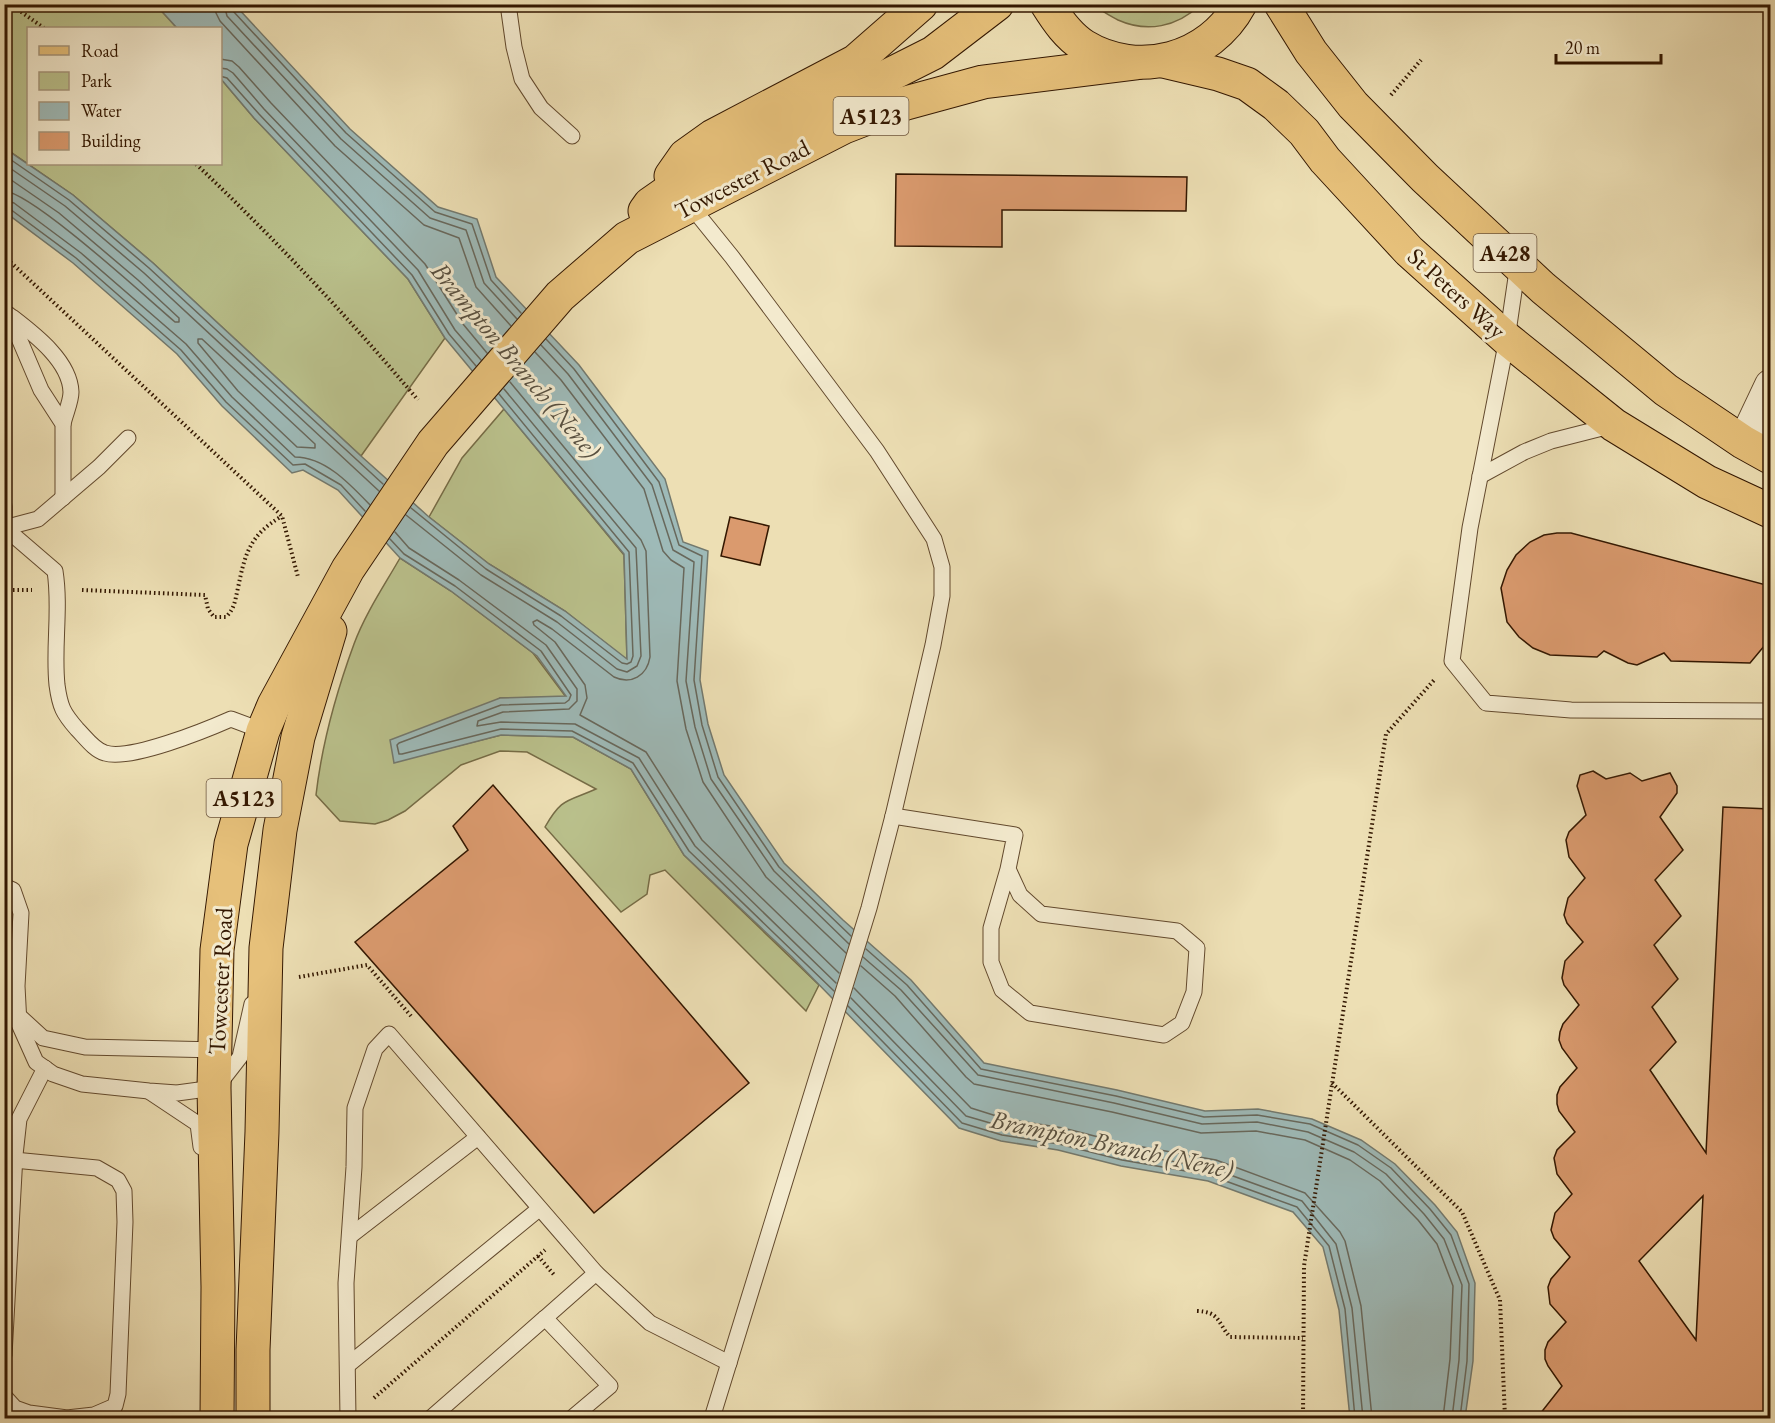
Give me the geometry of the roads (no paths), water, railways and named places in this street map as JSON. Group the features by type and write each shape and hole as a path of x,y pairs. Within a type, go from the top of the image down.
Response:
{"main road":[{"path":"650,204 685,156 713,136 856,61 921,4"},
{"name":"Towcester Road","path":"627,238 650,204 693,174 933,53 997,4"},
{"name":"St Peters Way","path":"1047,4 1060,25 1083,45 1111,58 1150,62 1218,74 1247,84 1276,105 1304,132 1325,160 1409,251 1507,339 1614,425 1707,482 1770,511"},
{"path":"1150,62 1190,53 1206,44 1233,17 1240,4"},
{"name":"A428","path":"1281,4 1311,52 1353,105 1425,178 1543,288 1666,390 1756,450"},
{"name":"Towcester Road","path":"253,1419 253,1350 240,1056 217,950 231,844 263,731 274,705 348,568 433,443 561,296 627,238 844,127 906,103 982,82 1150,62"},
{"name":"Towcester Road","path":"217,1419 218,1287 214,1088 240,1056 266,948 280,830 298,737 348,568"}],"street":[{"path":"1756,450 1770,385"}],"lane":[{"path":"508,4 514,47 522,79 542,108 572,136"},
{"path":"690,205 732,257 877,451 934,539 942,567 942,596 933,645 869,908 712,1419"},
{"path":"1518,264 1507,339 1470,528 1452,661 1486,703 1571,711 1770,711"},
{"path":"7,315 41,390 63,424"},
{"path":"7,315 34,334 65,368 71,393 63,424 63,498"},
{"path":"1480,476 1524,452 1551,441 1614,425"},
{"path":"5,528 38,519 128,438"},
{"path":"4,506 4,536"},
{"path":"5,528 55,571 58,590 57,684 62,711 90,743 105,753 125,754 191,737 231,719 263,731"},
{"path":"893,816 1015,835 1008,869 991,927 991,962 1002,990 1030,1013 1164,1035 1182,1023 1194,992 1197,948 1177,932 1041,914 1020,895 1008,869"},
{"path":"4,886 13,890 21,913 17,986 19,1024 36,1062 52,1074 82,1084 177,1093 214,1088"},
{"path":"19,1016 43,1038 85,1047 240,1056"},
{"path":"348,1419 346,1283 355,1108 375,1049 390,1034 596,1273 650,1323 729,1363"},
{"path":"4,1355 14,1160 20,1119 45,1068"},
{"path":"149,1091 198,1124 218,1287"},
{"path":"350,1236 478,1137"},
{"path":"4,1396 15,1408 29,1413 67,1418 94,1415 115,1406 118,1394 124,1191 118,1180 97,1168 14,1160"},
{"path":"348,1365 539,1209"},
{"path":"431,1419 596,1273"},
{"path":"545,1318 610,1386 572,1419"}],"water":[{"name":"Brampton Branch (Nene)","path":"156,5 235,5 350,129 438,207 477,219 496,277 579,365 665,479 683,542 708,551 700,680 708,724 724,775 784,863 843,920 911,980 984,1063 1117,1090 1205,1111 1258,1109 1312,1119 1361,1140 1395,1164 1435,1205 1457,1232 1475,1283 1473,1361 1465,1418 1350,1418 1339,1310 1323,1247 1293,1212 1208,1181 1121,1166 1058,1150 1001,1141 959,1128 792,957 684,855 631,769 573,737 501,735 394,763 390,740 500,698 566,696 537,656 451,591 400,558 338,490 303,470 292,473 222,406 177,354 73,263 5,212 4,148 73,195 153,263 429,517 489,564 565,611 627,659 624,554 445,338 408,279 254,118 222,80 222,27 176,27"}]}
